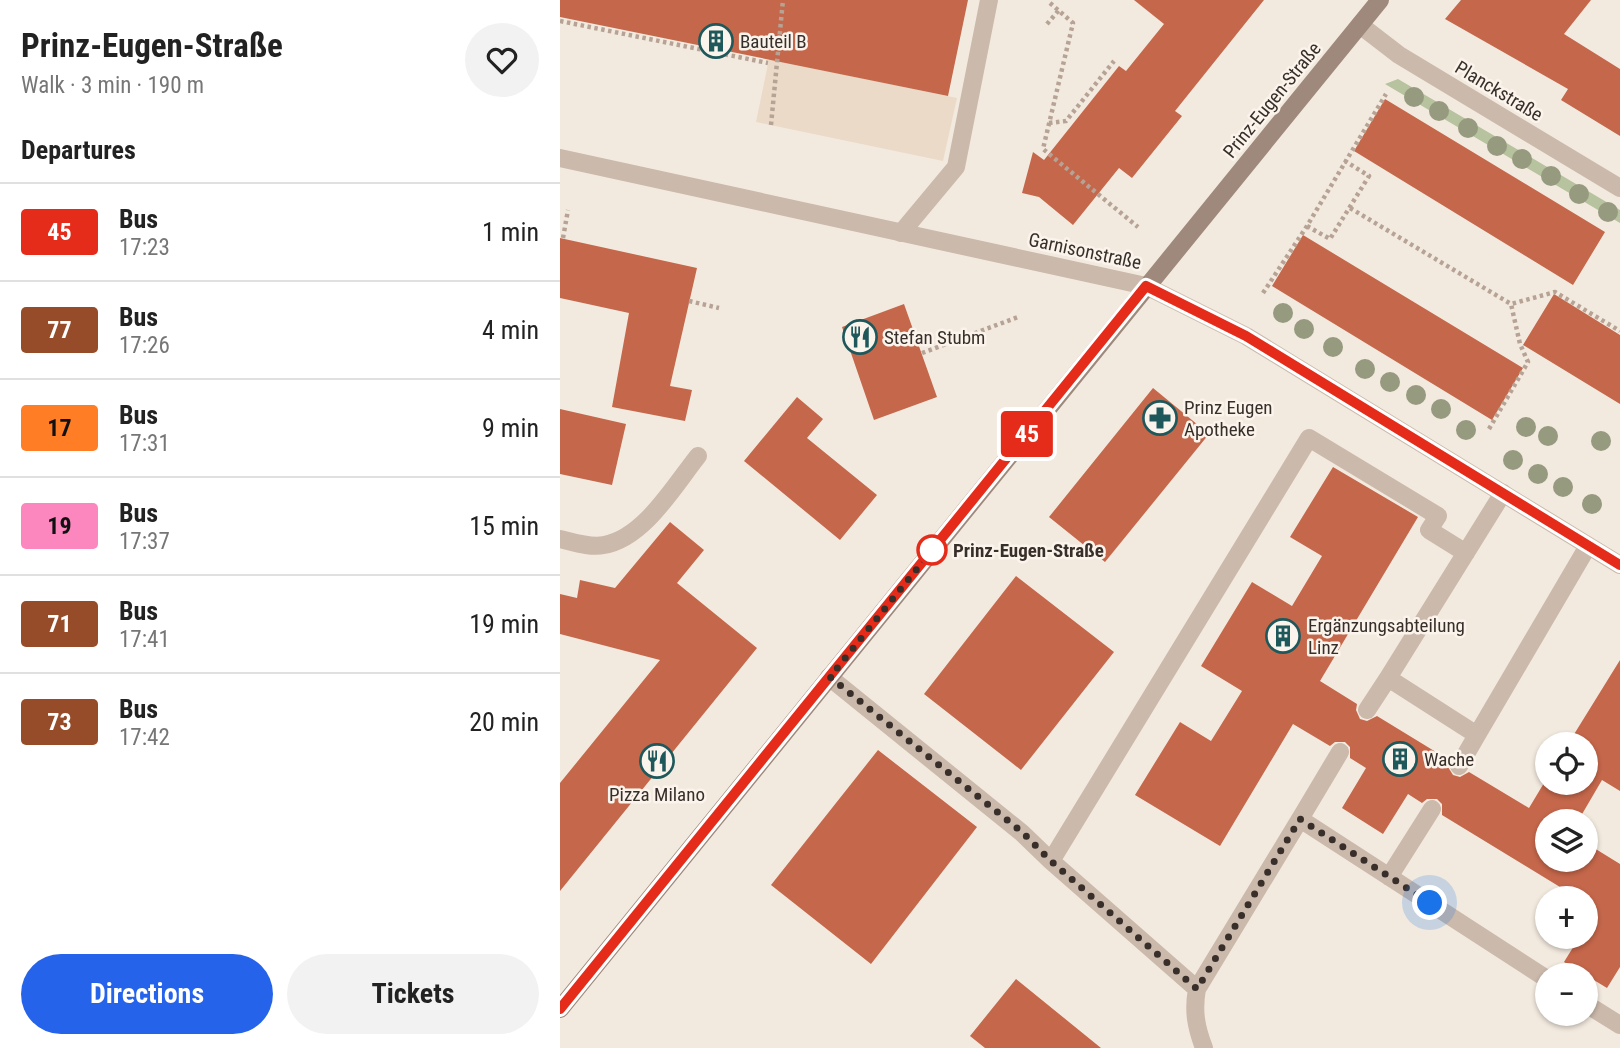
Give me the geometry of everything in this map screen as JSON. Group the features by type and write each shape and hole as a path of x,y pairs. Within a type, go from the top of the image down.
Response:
{"main road":[{"name":"Prinz-Eugen-Straße","path":"560,1009 1380,0"}],"street":[{"path":"901,233 956,167 989,0"},
{"name":"Planckstraße","path":"1360,24 1399,55 1620,188"},
{"name":"Garnisonstraße","path":"560,158 1146,286 1246,336 1620,565"},
{"path":"1051,861 1310,438 1438,516 1429,530 1466,553"},
{"path":"560,539 602,546 624,538 647,520 698,456"},
{"path":"1367,710 1503,494"},
{"path":"1459,766 1588,546"},
{"path":"830,677 1022,832 1051,861 1197,989"},
{"path":"1388,678 1477,735"},
{"path":"1204,1048 1193,1007 1197,989 1340,752"},
{"path":"1390,877 1432,809"},
{"path":"1300,819 1535,971"},
{"path":"1598,1011 1619,1022"}],"path":[{"path":"771,125 773,81 783,0"},
{"path":"1050,3 1073,23 1044,149 1138,228"},
{"path":"1047,24 1059,10"},
{"path":"560,21 768,63"},
{"path":"1049,123 1066,121 1114,61"},
{"path":"1264,293 1386,94"},
{"path":"1307,226 1330,239 1369,176 1345,161"},
{"path":"1350,208 1511,304 1555,292 1620,331"},
{"path":"563,238 568,210"},
{"path":"689,301 719,308"},
{"path":"1489,429 1528,362 1520,344 1511,304"},
{"path":"922,353 1018,317"}],"green space":[{"path":"1398,79 1620,210 1620,223 1385,84"}],"shaded area":[{"path":"769,59 957,98 943,161 756,122"}],"building":[{"path":"560,0 968,0 948,96 560,17"},
{"path":"1134,0 1264,0 1175,111 1182,116 1132,178 1119,168 1073,225 1039,197 1022,193 1033,152 1044,160 1119,66 1126,71 1164,24"},
{"path":"1461,0 1591,0 1564,34 1620,69 1620,136 1561,100 1568,89 1445,19"},
{"path":"1385,99 1605,232 1573,285 1354,151"},
{"path":"1303,235 1523,368 1492,420 1272,286"},
{"path":"560,238 697,268 670,386 692,390 685,421 612,407 629,313 560,298"},
{"path":"1554,294 1620,335 1620,404 1523,345"},
{"path":"904,304 937,397 874,420 842,327"},
{"path":"1153,388 1209,434 1105,562 1049,517"},
{"path":"797,397 823,419 807,438 877,495 840,540 744,461"},
{"path":"560,409 626,424 612,485 560,474"},
{"name":"Ergänzungsabteilung Linz","path":"1333,467 1418,517 1320,681 1357,704 1356,710 1360,719 1367,721 1377,716 1449,760 1448,767 1453,775 1460,777 1469,772 1529,808 1537,795 1593,795 1585,809 1535,809 1535,872 1442,815 1442,804 1437,799 1427,799 1422,803 1408,794 1383,834 1342,808 1366,768 1350,758 1350,747 1345,742 1335,742 1330,746 1293,724 1220,846 1135,795 1180,722 1211,741 1242,691 1201,666 1252,582 1292,606 1322,556 1290,537"},
{"path":"670,522 704,550 677,583 757,648 560,891 560,783 660,660 560,634 560,594 577,598 580,580 615,588"},
{"path":"1016,576 1114,652 1021,770 924,694"},
{"name":"Ergänzungsabteilung Linz","path":"1620,660 1620,791 1602,780 1598,787 1598,732 1575,732"},
{"path":"878,750 977,827 871,964 771,885"},
{"name":"Ergänzungsabteilung Linz","path":"1598,850 1620,864 1620,967 1607,988 1598,983 1598,963 1564,962 1572,949 1598,949 1598,886 1558,886 1535,872 1598,872"},
{"path":"1016,979 1101,1048 985,1048 970,1036"}],"bus line":[{"name":"45","path":"560,1009 1146,286 1246,336 1620,565"}],"place":[{"name":"Bauteil B","path":"716,41"},
{"name":"Stefan Stubm","path":"860,337"},
{"name":"Prinz Eugen Apotheke","path":"1160,418"},
{"name":"Prinz-Eugen-Straße","path":"932,550"},
{"name":"Ergänzungsabteilung Linz","path":"1283,636"},
{"name":"Wache","path":"1400,759"},
{"name":"Pizza Milano","path":"657,761"}],"route":[{"path":"932,550 830,677 1022,832 1051,861 1197,989 1300,819 1430,903"}]}
